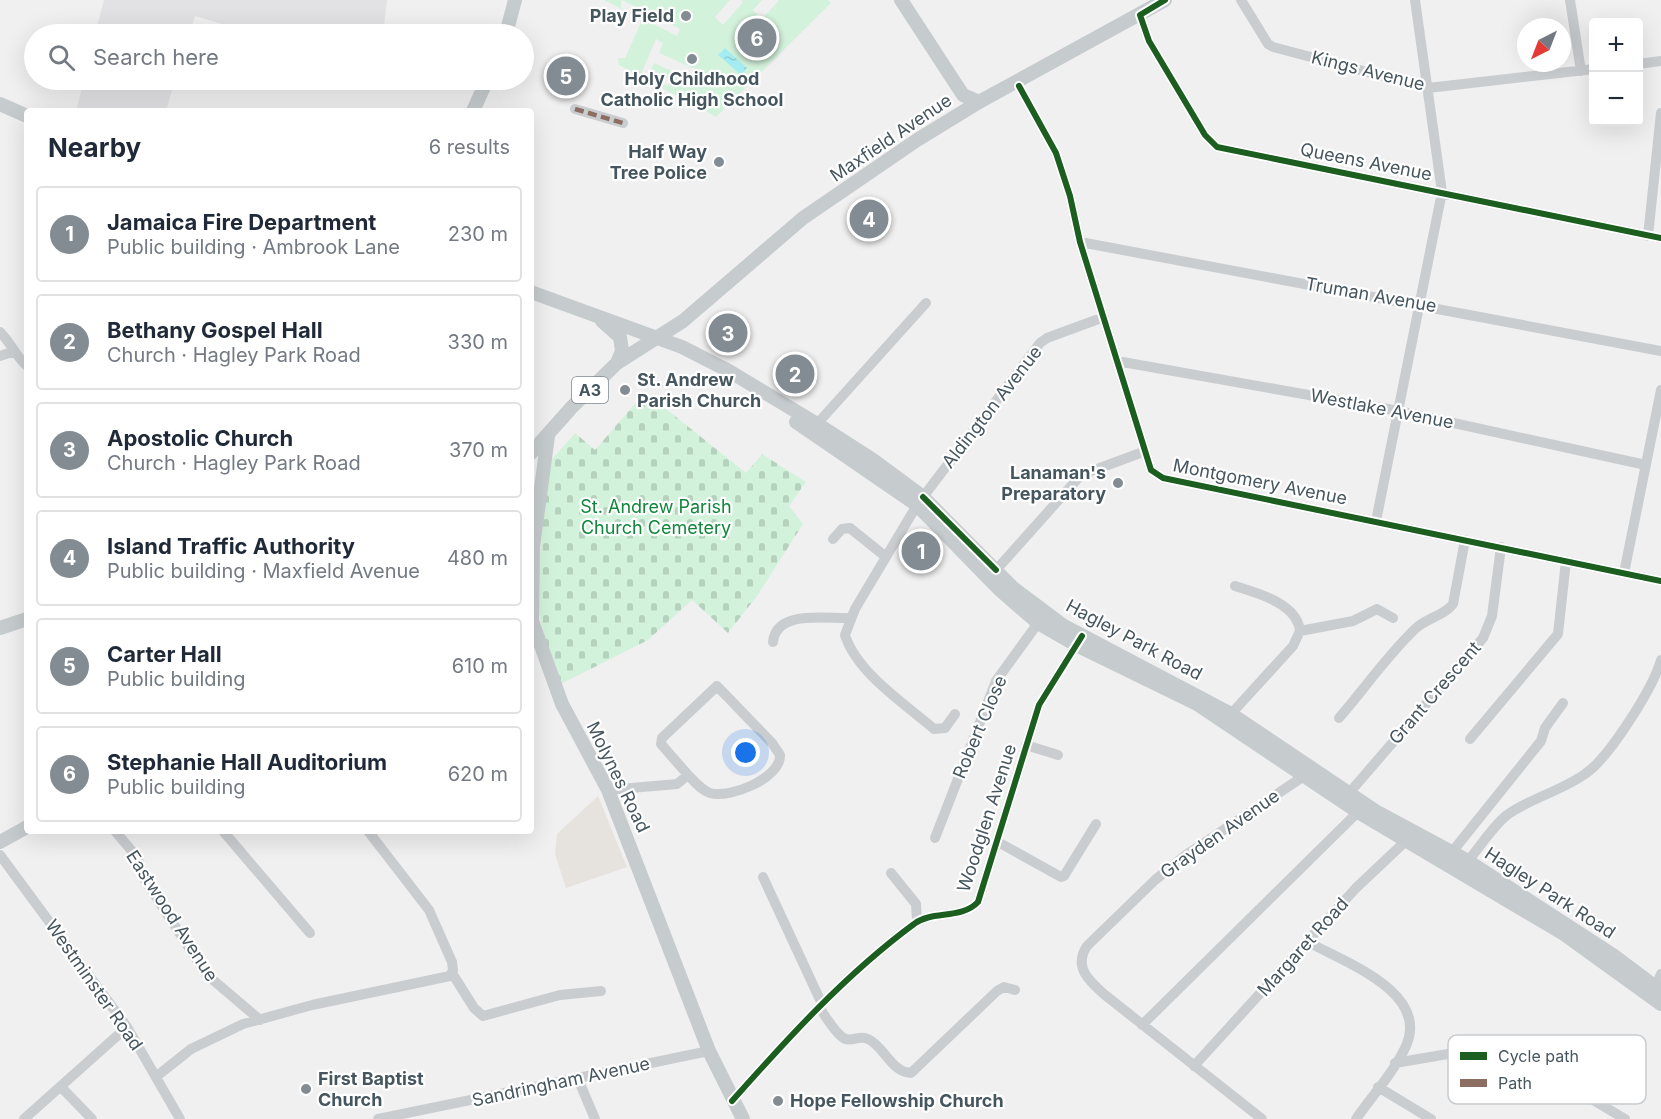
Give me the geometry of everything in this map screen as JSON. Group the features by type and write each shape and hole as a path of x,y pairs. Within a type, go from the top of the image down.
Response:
{"main road":[{"path":"509,24 515,0"},
{"path":"901,0 963,95 978,102"},
{"path":"1138,0 1140,15"},
{"name":"Maxfield Avenue","path":"653,339 683,321 803,218 917,140 978,102 1165,0"},
{"path":"475,108 483,90"},
{"path":"0,104 24,115"},
{"name":"Hagley Park Road","path":"534,293 588,311 729,371 817,424 873,460 1031,602 1079,640 1197,704 1358,812 1468,861 1659,984"},
{"path":"588,311 620,337 622,351 617,363"},
{"name":"Hagley Park Road","path":"653,339 751,394 920,501 1000,590 1038,623 1203,696 1350,792 1411,836 1564,934 1661,1004"},
{"name":"A3","path":"534,450 572,407 617,363 653,339"},
{"name":"Molynes Road","path":"534,540 548,436"},
{"path":"0,628 24,621"},
{"name":"Molynes Road","path":"534,626 562,704 608,790 709,1051 743,1119"},
{"path":"0,842 24,829"}],"street":[{"name":"Kings Avenue","path":"1241,0 1268,44 1273,47 1428,88 1589,70"},
{"path":"1376,521 1442,192 1415,0"},
{"path":"1570,0 1581,71"},
{"name":"Queens Avenue","path":"1140,15 1149,40 1205,135 1217,147 1661,238"},
{"path":"1643,63 1661,61"},
{"name":"Montgomery Avenue","path":"1019,86 1056,153 1070,196 1080,242 1143,452 1151,470 1163,478 1661,581"},
{"path":"575,109 622,123"},
{"path":"1648,236 1661,113"},
{"name":"Truman Avenue","path":"1080,242 1661,351"},
{"path":"817,424 926,303"},
{"name":"Aldington Avenue","path":"850,618 920,501 1040,343 1047,338 1104,316"},
{"path":"0,332 11,346 12,352 24,363"},
{"path":"0,356 12,352"},
{"name":"Westlake Avenue","path":"1117,361 1399,411 1646,465"},
{"path":"1624,573 1661,390"},
{"path":"996,570 1081,475 1143,452"},
{"path":"833,539 842,529 849,528 886,557"},
{"path":"1339,718 1374,678 1377,669 1415,628 1454,604 1465,540"},
{"name":"Grant Crescent","path":"1350,792 1483,638 1492,616 1501,547"},
{"path":"1470,739 1558,634 1566,561"},
{"path":"1231,714 1293,646 1300,631 1294,616 1276,602 1265,595 1235,586"},
{"path":"1300,631 1353,621 1377,609 1393,618"},
{"path":"773,642 777,629 788,621 850,618 845,630 848,642 865,666 896,698 938,730 945,728 955,714"},
{"name":"Robert Close","path":"935,838 996,681 1038,623"},
{"name":"Woodglen Avenue","path":"916,921 962,912 974,906 981,895 1039,705 1079,640"},
{"path":"1468,861 1504,817 1583,776 1607,754 1648,688 1661,660"},
{"path":"717,686 772,743 780,755 778,765 764,777 748,787 729,794 707,792 688,775 664,749 661,744 662,738 717,686"},
{"path":"1452,852 1541,741 1545,728 1563,703"},
{"path":"1026,746 1058,755"},
{"path":"608,790 677,784 688,775"},
{"name":"Grayden Avenue","path":"1262,1119 1091,982 1080,964 1082,954 1155,879 1186,855 1304,776"},
{"path":"1142,1025 1358,812"},
{"path":"998,842 1061,877 1064,876 1096,824"},
{"name":"Eastwood Avenue","path":"118,834 137,857 145,880 206,974 260,1020"},
{"path":"226,834 310,933"},
{"path":"370,834 429,910 452,962 452,973 474,1008 483,1016 560,995 601,991"},
{"name":"Margaret Road","path":"1194,1066 1356,888 1411,836"},
{"name":"Westminster Road","path":"0,855 127,1027 180,1119"},
{"path":"732,1101 821,1006 916,921 916,904 891,873"},
{"path":"763,877 821,1006 841,1037 848,1040 860,1037 869,1039 896,1066 911,1073 997,991 1004,987 1015,990"},
{"path":"1308,942 1375,978 1398,997 1408,1011 1411,1027 1406,1046 1356,1119"},
{"path":"157,1076 191,1049 213,1037 260,1020 312,1005 443,980 452,973"},
{"path":"24,1119 127,1027"},
{"name":"Sandringham Avenue","path":"378,1119 709,1051"},
{"path":"1395,1063 1448,1055"},
{"path":"578,1079 595,1119"},
{"path":"61,1087 92,1119"},
{"path":"1378,1087 1431,1119"},
{"path":"1600,1104 1625,1119"}],"shaded area":[{"path":"104,0 387,0 384,24 222,24 195,16 192,24 98,24"},
{"path":"81,90 172,90 167,108 77,108"},
{"path":"598,796 627,867 566,888 555,854 557,834"}],"green space":[{"name":"Holy Childhood Catholic High School","path":"604,0 621,0 621,8 677,36 680,29 622,0 730,0 715,17 723,25 743,2 741,0 762,0 753,10 762,19 779,0 828,0 831,3 716,117 619,65 618,58 625,58 642,20","holes":["656,39 663,43 659,53 697,70 692,80 654,63 651,70 670,79 668,86 641,74"]},
{"name":"St. Andrew Parish Church Cemetery","path":"645,392 746,473 762,454 806,482 789,506 803,524 757,596 728,633 692,600 648,640 557,686 536,602 548,464 575,433 595,450"}],"water":[{"path":"725,48 747,68 741,75 718,55"}],"marked path":[{"path":"575,109 623,123"}],"cycle path":[{"path":"1165,0 1140,15 1149,41 1205,135 1217,147 1661,238"},
{"path":"1019,86 1056,153 1070,196 1080,242 1151,470 1163,478 1661,581"},
{"path":"923,497 996,570"},
{"path":"732,1101 818,1008 889,943 921,920 963,911 978,902 1039,705 1082,636"}],"place":[{"name":"Play Field","path":"686,16"},
{"name":"Stephanie Hall Auditorium","path":"757,38"},
{"name":"Holy Childhood Catholic High School","path":"692,59"},
{"name":"Carter Hall","path":"566,76"},
{"name":"Half Way Tree Police","path":"719,162"},
{"name":"Island Traffic Authority","path":"869,219"},
{"name":"Apostolic Church","path":"728,333"},
{"name":"Bethany Gospel Hall","path":"795,374"},
{"name":"St. Andrew Parish Church","path":"625,390"},
{"name":"Lanaman's Preparatory","path":"1118,483"},
{"name":"Jamaica Fire Department","path":"921,551"},
{"name":"First Baptist Church","path":"306,1089"},
{"name":"Hope Fellowship Church","path":"778,1101"}]}
